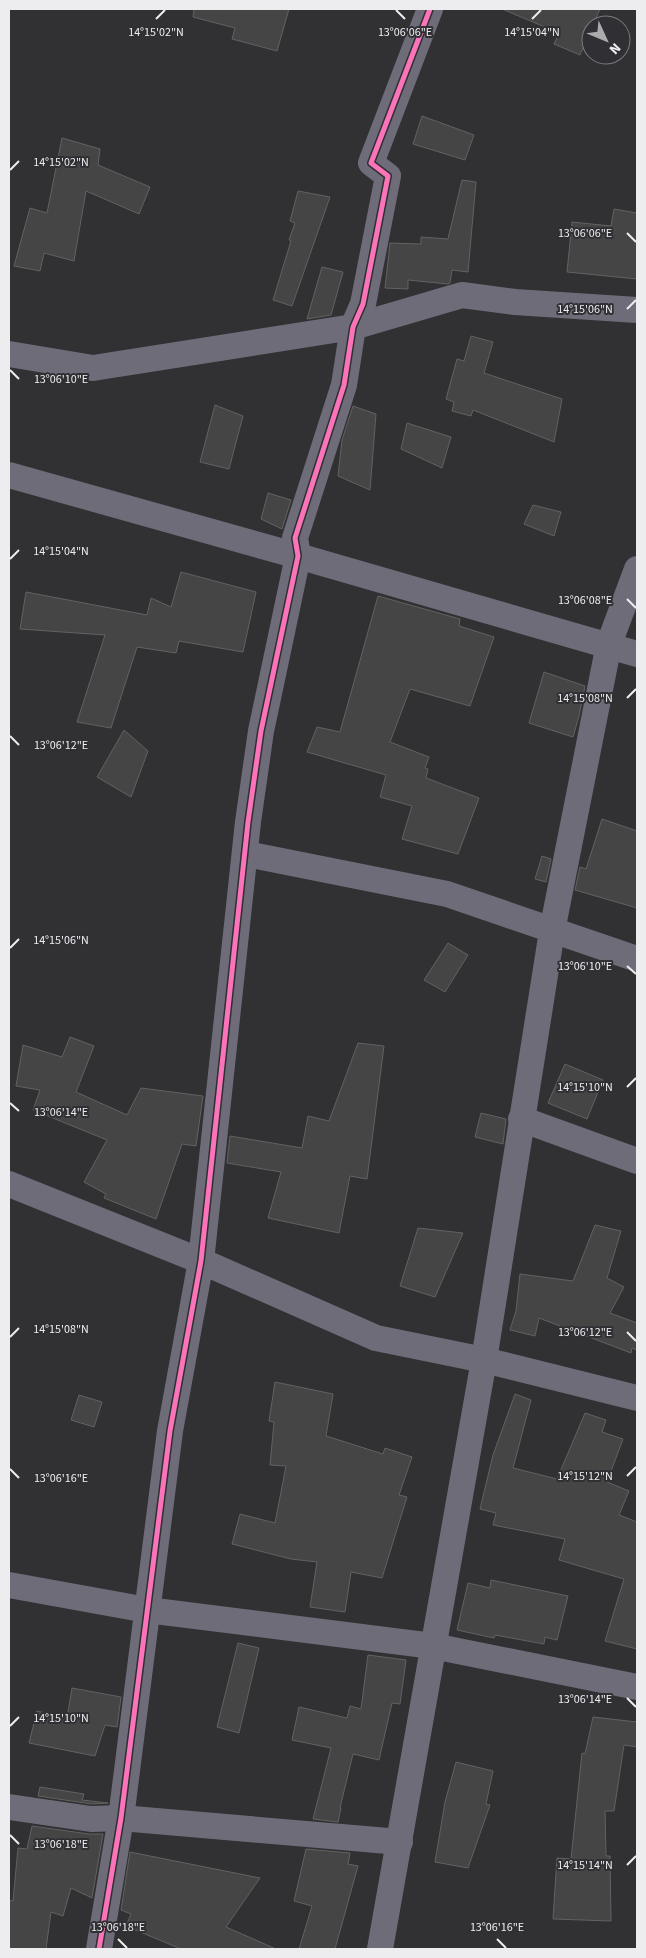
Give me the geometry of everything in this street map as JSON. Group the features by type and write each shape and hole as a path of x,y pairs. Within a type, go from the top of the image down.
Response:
{"street":[{"path":"99,1949 121,1818 170,1430 201,1261 248,822 261,731 298,556 296,538 344,385 353,327 363,304 388,176 370,163 430,9"},
{"path":"9,354 93,368 353,327 462,294 515,302 637,310"},
{"path":"9,475 609,644 637,654"},
{"path":"380,1949 484,1360 552,931 609,644 637,569"},
{"path":"246,854 447,894 637,959"},
{"path":"521,1119 637,1161"},
{"path":"9,1184 201,1261 376,1338 484,1360 637,1398"},
{"path":"9,1585 147,1610 433,1646 637,1687"},
{"path":"9,1807 91,1819 121,1818 400,1842"}],"building":[{"path":"194,9 289,9 277,51 232,39 235,28 193,17"},
{"path":"502,9 600,9 597,15 581,15 580,55 554,44 559,33"},
{"path":"422,116 474,135 465,160 413,144"},
{"path":"62,138 100,149 98,165 150,187 139,214 86,191 74,261 44,253 40,271 14,266 30,208 47,213"},
{"path":"462,180 476,182 468,272 452,270 450,283 448,284 408,280 408,289 385,288 390,243 421,244 421,237 448,239"},
{"path":"298,191 330,197 292,306 273,300 291,241 289,240 295,223 290,221"},
{"path":"614,209 637,213 637,279 567,272 572,222 611,226"},
{"path":"322,267 343,272 331,315 307,319"},
{"path":"471,336 493,342 484,373 562,399 554,442 473,410 471,416 452,411 454,402 446,399 457,359 464,361"},
{"path":"215,405 243,416 229,469 200,462"},
{"path":"353,406 376,414 370,490 338,476 342,440"},
{"path":"407,423 451,437 442,468 401,449"},
{"path":"268,493 291,500 282,529 261,519"},
{"path":"533,505 561,512 554,536 524,524"},
{"path":"181,572 256,592 243,652 179,641 176,653 137,647 111,728 77,722 105,635 20,629 26,592 147,615 151,598 171,607"},
{"path":"378,596 460,619 459,626 494,637 470,706 410,689 390,742 429,757 425,768 428,769 426,778 479,798 458,854 402,839 412,806 380,797 386,775 307,752 317,727 340,732"},
{"path":"544,672 585,686 573,737 529,723"},
{"path":"124,730 148,751 131,797 97,777"},
{"path":"602,819 637,831 637,908 575,890 580,867 586,869"},
{"path":"542,856 551,859 546,882 535,879"},
{"path":"448,943 468,955 445,992 424,980"},
{"path":"70,1037 94,1046 76,1092 127,1115 141,1088 203,1096 196,1146 182,1144 156,1219 104,1198 106,1194 84,1182 107,1140 33,1110 40,1090 16,1086 23,1045 62,1057"},
{"path":"358,1043 384,1046 367,1179 350,1176 339,1233 268,1218 281,1172 227,1163 230,1136 302,1148 308,1116 329,1121"},
{"path":"565,1064 603,1080 587,1119 548,1103"},
{"path":"481,1113 506,1119 503,1144 475,1137"},
{"path":"595,1225 621,1231 607,1278 624,1287 610,1313 637,1323 637,1350 632,1348 631,1353 539,1318 535,1336 510,1330 516,1311 520,1274 573,1281"},
{"path":"418,1228 463,1233 435,1297 400,1286"},
{"path":"275,1382 333,1394 326,1436 383,1454 385,1448 412,1457 399,1495 407,1497 382,1578 351,1572 345,1612 310,1607 317,1562 291,1559 232,1544 240,1514 275,1523 286,1466 270,1465 274,1422 269,1421"},
{"path":"515,1394 531,1400 513,1468 557,1479 585,1413 606,1420 602,1432 623,1439 607,1482 629,1491 619,1515 637,1522 637,1649 605,1641 624,1579 559,1560 565,1539 493,1525 496,1513 480,1509 493,1455"},
{"path":"79,1395 102,1402 94,1427 71,1420"},
{"path":"491,1580 568,1596 557,1640 545,1637 544,1644 495,1635 494,1638 457,1630 468,1583 490,1588"},
{"path":"238,1643 259,1648 239,1733 217,1727"},
{"path":"368,1655 406,1660 400,1704 392,1703 379,1760 353,1754 338,1822 313,1819 331,1748 292,1740 299,1707 347,1718 350,1706 361,1709"},
{"path":"72,1688 121,1697 117,1727 105,1725 95,1756 29,1743 37,1711 67,1718"},
{"path":"593,1717 637,1722 637,1747 624,1745 614,1811 605,1811 606,1856 610,1856 611,1921 553,1919 557,1858 571,1859 582,1753 585,1754"},
{"path":"456,1762 493,1771 486,1804 490,1805 468,1868 435,1862 445,1802"},
{"path":"40,1787 84,1794 82,1800 108,1803 92,1804 38,1796"},
{"path":"32,1826 89,1834 103,1834 92,1898 71,1888 63,1916 51,1912 46,1949 9,1949 9,1900 13,1901 18,1848 27,1849"},
{"path":"306,1849 350,1853 348,1864 358,1866 335,1949 299,1949 312,1906 294,1901"},
{"path":"130,1852 260,1878 226,1927 276,1949 181,1949 126,1926 131,1914 121,1910"}],"cycle path":[{"path":"99,1949 121,1818 170,1431 201,1261 248,822 261,731 298,556 295,538 344,385 353,327 363,304 388,176 371,163 430,9"}]}
